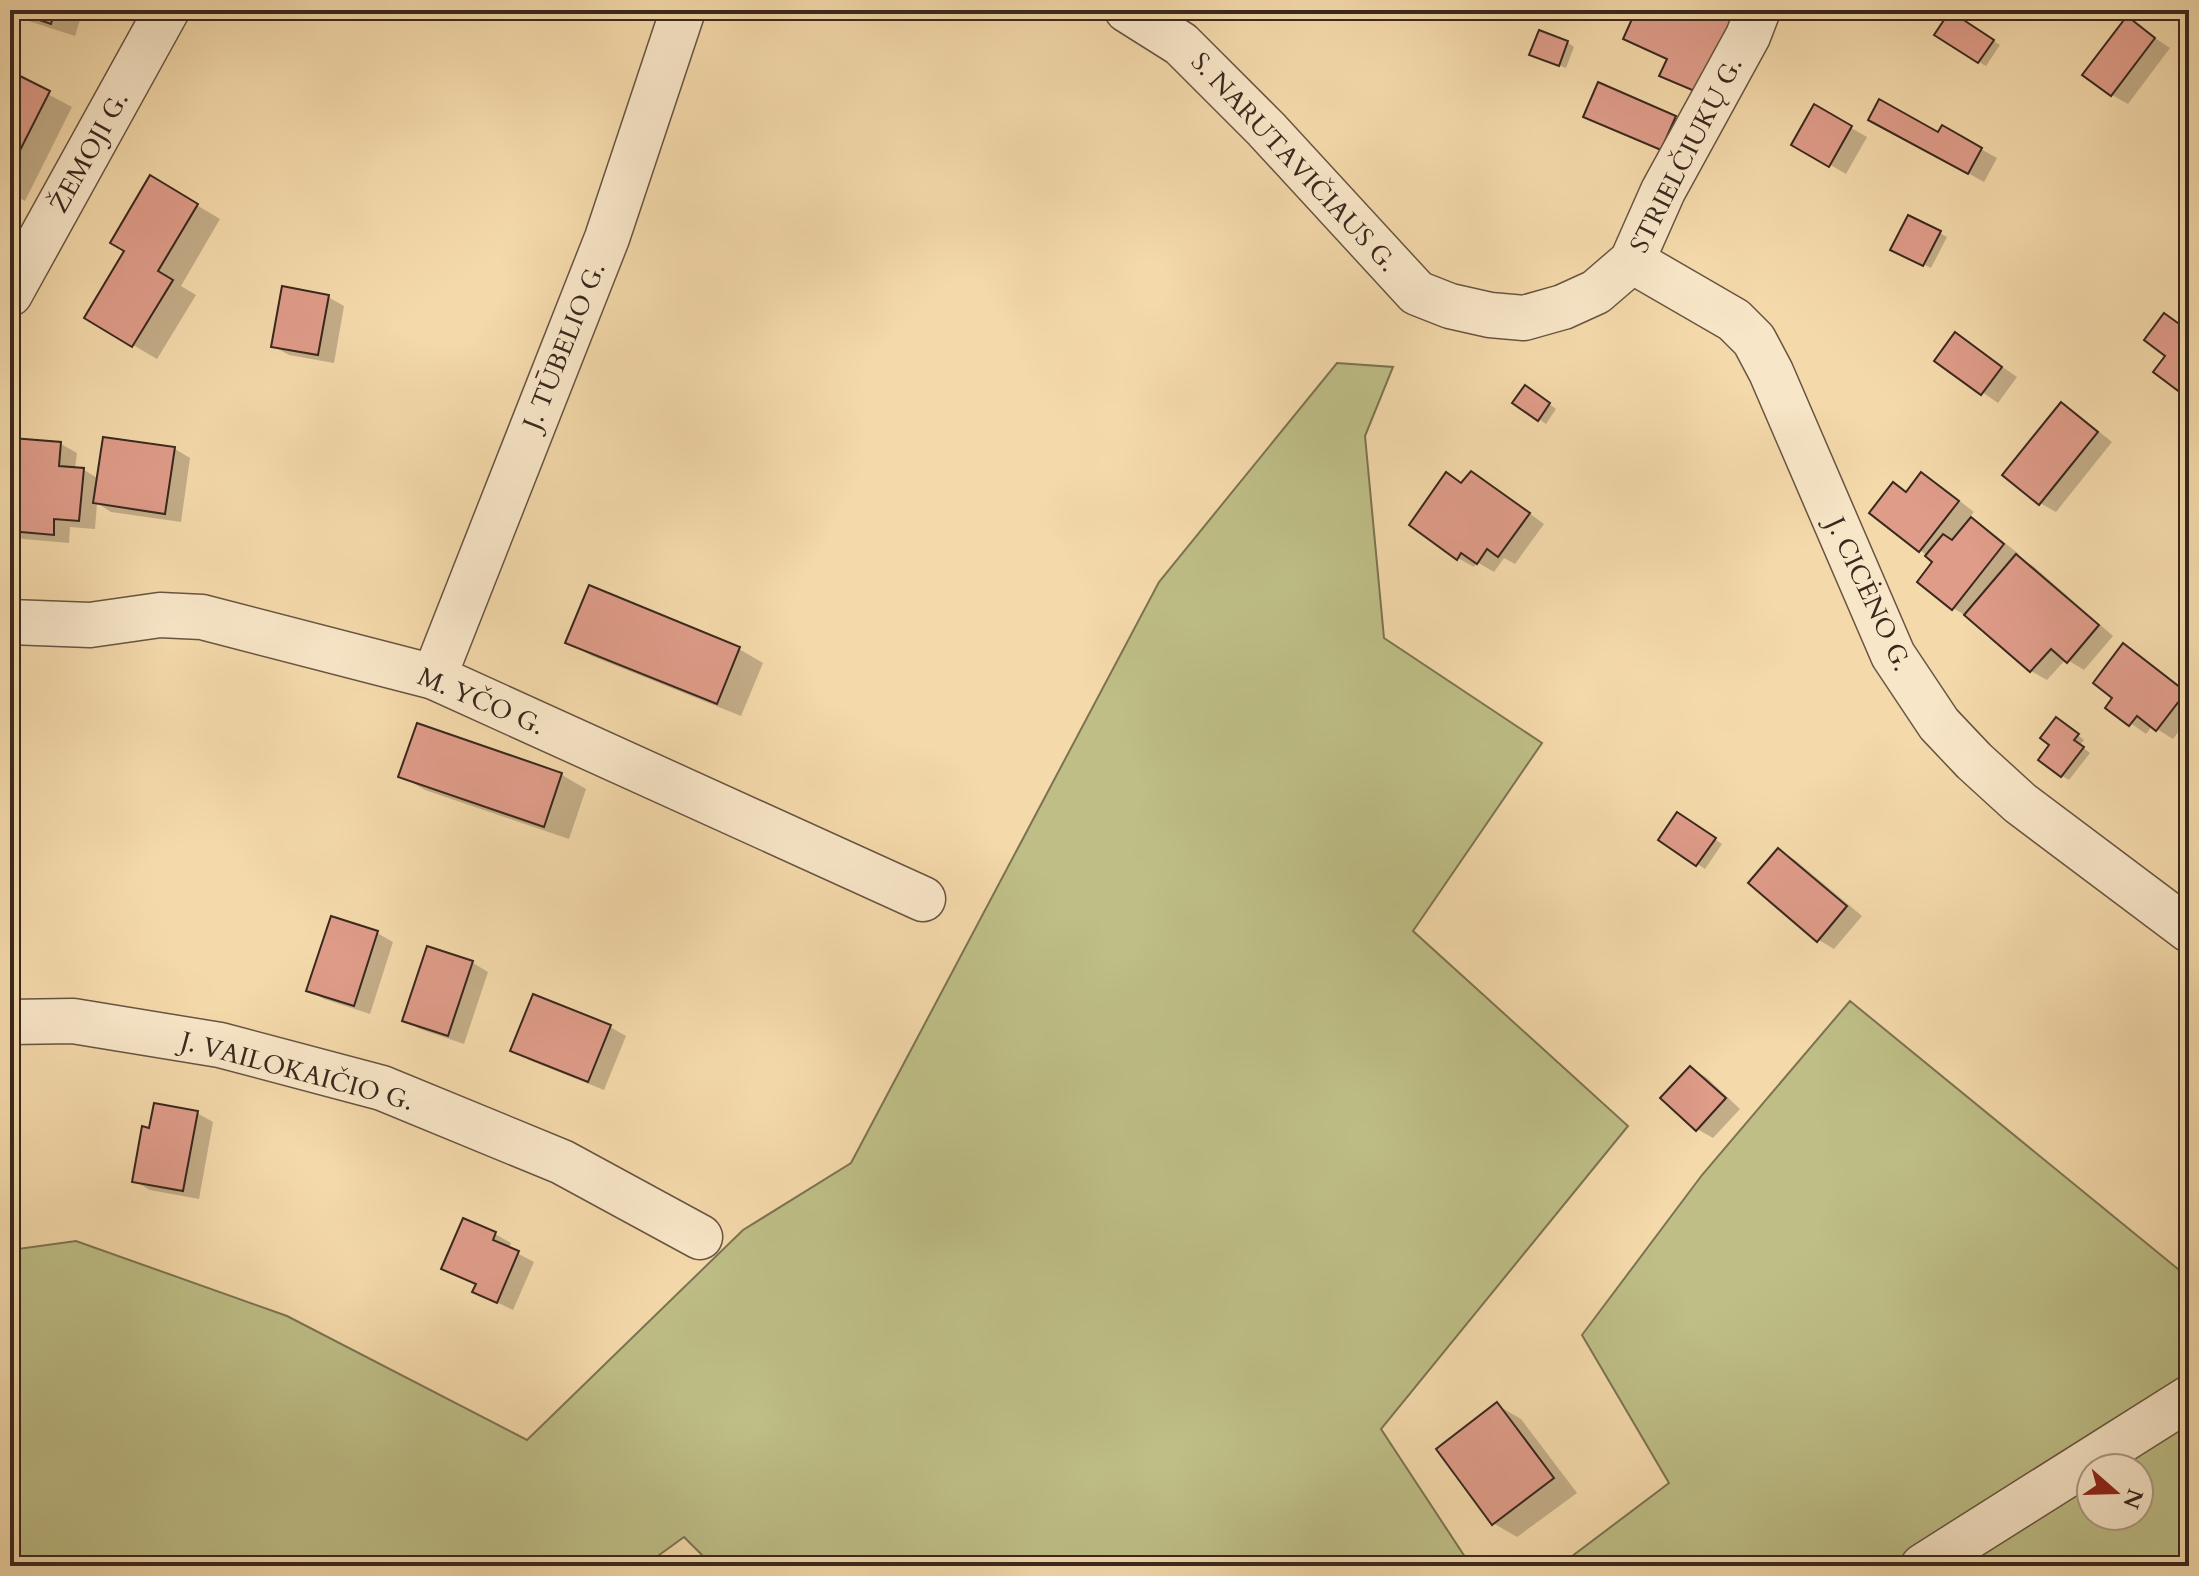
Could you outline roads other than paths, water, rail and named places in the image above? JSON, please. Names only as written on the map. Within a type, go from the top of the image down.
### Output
[{"type":"street","name":"ŽEMOJI G.","points":[[10,294],[167,10]]},
{"type":"street","name":"J. TŪBELIO G.","points":[[434,677],[607,238],[683,10]]},
{"type":"street","name":"S. NARUTAVIČIAUS G.","points":[[1127,10],[1181,44],[1266,129],[1417,293]]},
{"type":"street","name":"STRIELČIUKŲ G.","points":[[1417,293],[1450,306],[1490,315],[1524,318],[1563,307],[1596,292],[1632,261],[1663,191],[1748,36],[1758,10]]},
{"type":"street","name":"J. CICĖNO G.","points":[[1632,261],[1734,320],[1754,340],[1771,372],[1893,655],[1939,724],[2020,803],[2189,930]]},
{"type":"street","name":"M. YČO G.","points":[[10,622],[90,625],[160,615],[202,617],[434,677],[923,899]]},
{"type":"street","name":"J. VAILOKAIČIO G.","points":[[10,1022],[73,1021],[220,1045],[382,1088],[562,1162],[700,1237]]},
{"type":"street","points":[[1923,1566],[2189,1398]]}]
